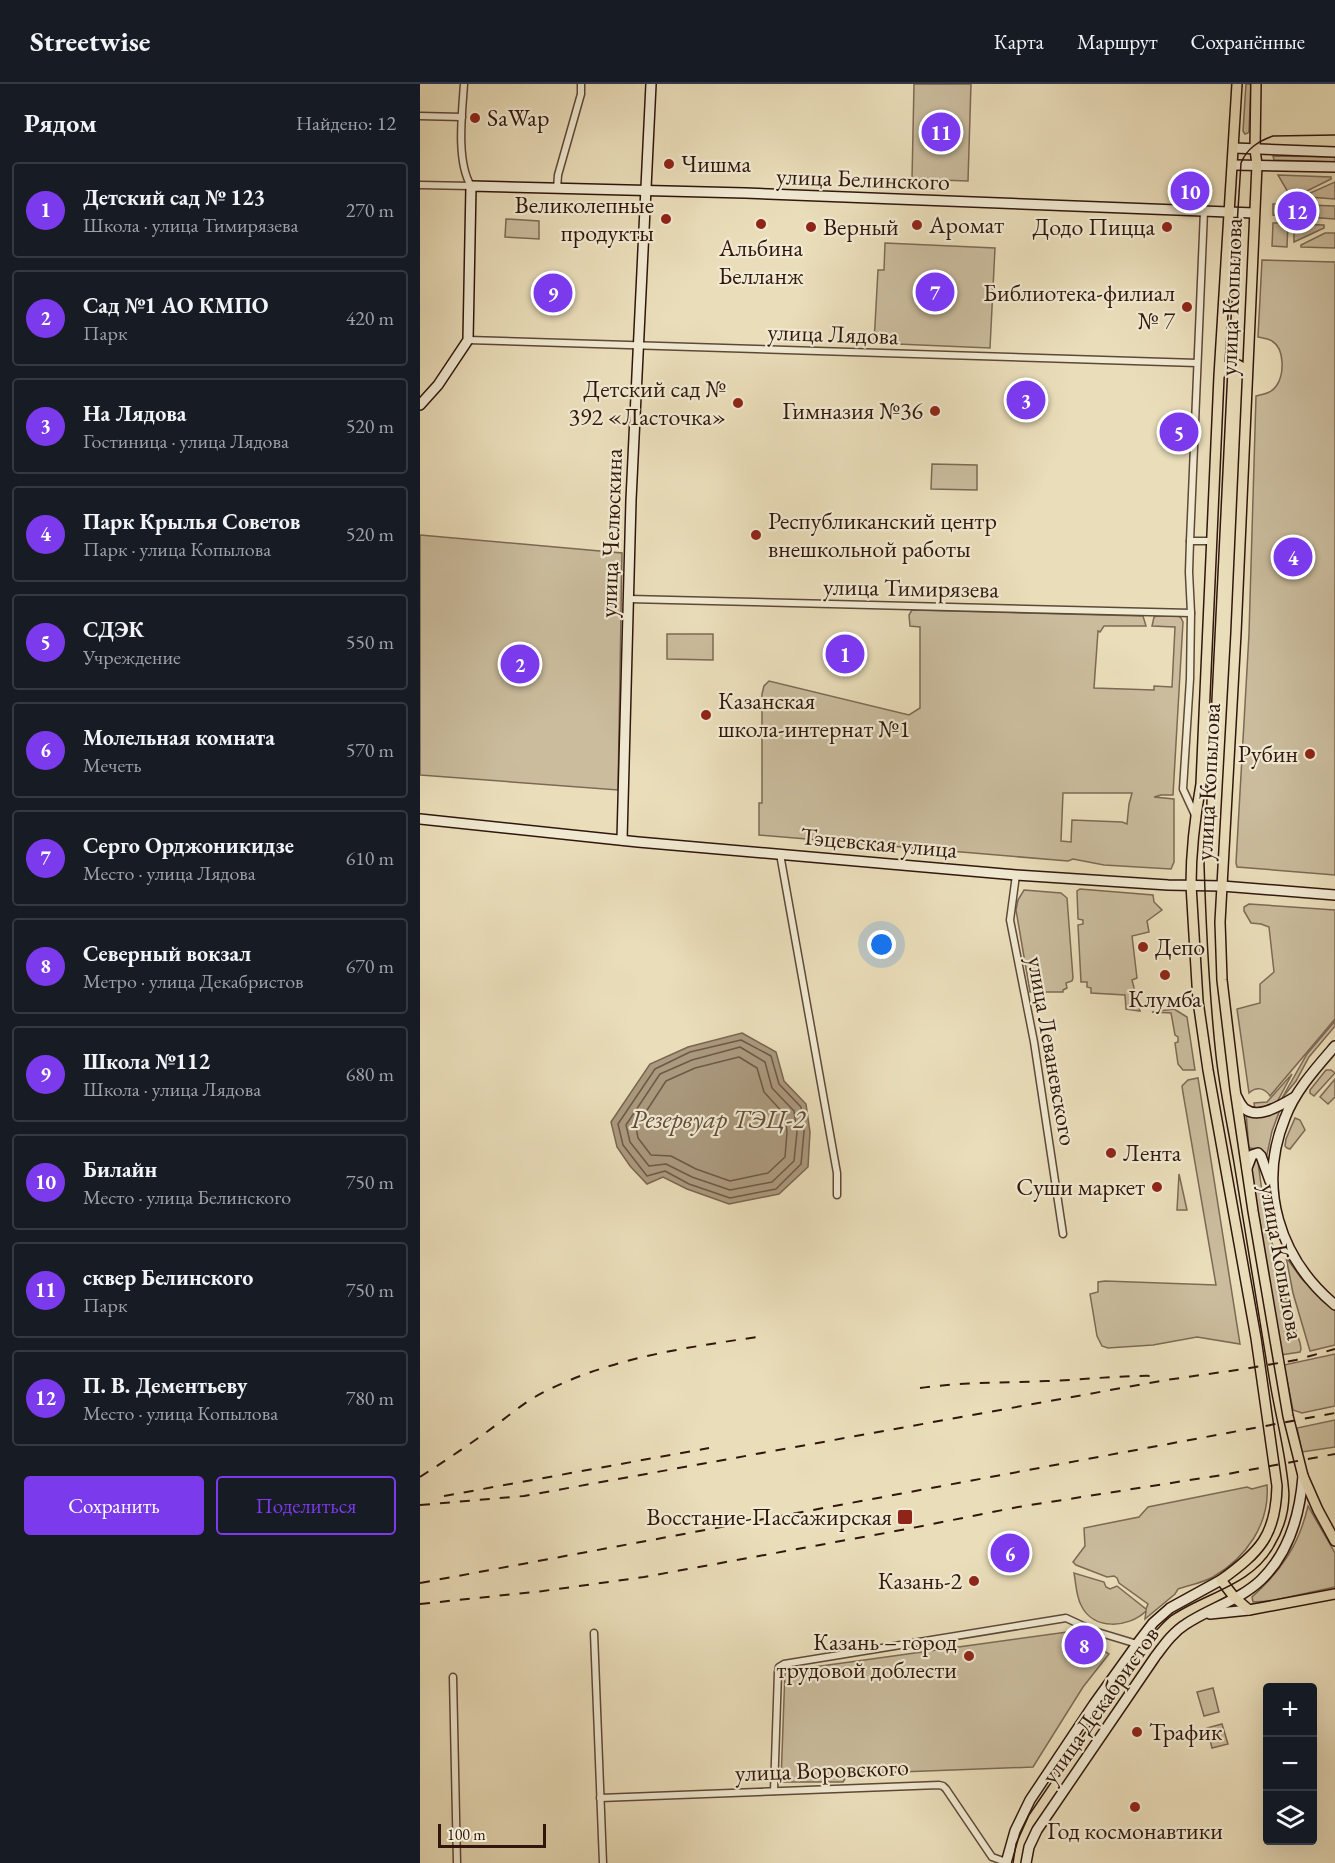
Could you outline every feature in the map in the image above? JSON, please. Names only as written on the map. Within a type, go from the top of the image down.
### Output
[{"type":"main road","name":"улица Челюскина","points":[[622,840],[638,346],[651,84]]},
{"type":"main road","name":"улица Копылова","points":[[1237,84],[1211,542],[1201,784],[1195,815],[1191,885],[1198,1001],[1208,1070],[1256,1338]]},
{"type":"main road","name":"улица Копылова","points":[[1256,84],[1255,149],[1257,165],[1236,633],[1220,922],[1222,971],[1235,1094],[1288,1416],[1303,1476],[1335,1541]]},
{"type":"main road","points":[[1234,148],[1335,152]]},
{"type":"main road","points":[[1233,165],[1335,167]]},
{"type":"main road","name":"улица Белинского","points":[[471,186],[647,190],[1254,213]]},
{"type":"main road","points":[[420,405],[438,385],[468,340],[471,186]]},
{"type":"main road","points":[[1220,376],[1223,368],[1236,364],[1244,369],[1247,377]]},
{"type":"main road","name":"Тэцевская улица","points":[[420,819],[622,840],[1016,874],[1335,895]]},
{"type":"main road","points":[[1274,1192],[1274,1158],[1285,1117],[1295,1097],[1335,1046]]},
{"type":"main road","points":[[1235,1094],[1243,1108],[1254,1113],[1269,1111],[1295,1097]]},
{"type":"main road","points":[[1247,1171],[1252,1155],[1260,1154],[1274,1192],[1281,1228],[1291,1252],[1301,1270],[1335,1305]]},
{"type":"main road","name":"улица Декабристов","points":[[1006,1863],[1015,1831],[1030,1800],[1094,1704],[1153,1623],[1170,1608],[1221,1580],[1255,1552],[1272,1527],[1277,1505],[1277,1486],[1256,1338]]},
{"type":"main road","name":"улица Декабристов","points":[[1026,1863],[1029,1847],[1037,1830],[1155,1657],[1174,1633],[1260,1581],[1285,1548],[1298,1512],[1303,1476]]},
{"type":"main road","points":[[1221,1580],[1234,1598],[1249,1610]]},
{"type":"main road","points":[[1205,1614],[1249,1610],[1335,1594]]},
{"type":"street","points":[[464,84],[462,152],[465,176],[471,186]]},
{"type":"street","points":[[557,189],[558,175],[581,94],[581,84]]},
{"type":"street","points":[[420,116],[462,117]]},
{"type":"street","name":"улица Белинского","points":[[420,185],[471,186]]},
{"type":"street","name":"улица Копылова","points":[[1195,815],[1183,789],[1190,679],[1189,572],[1204,212]]},
{"type":"street","name":"улица Лядова","points":[[468,340],[1197,363]]},
{"type":"street","points":[[1190,541],[1211,542]]},
{"type":"street","name":"улица Тимирязева","points":[[629,599],[1191,613]]},
{"type":"street","points":[[780,854],[835,1161],[837,1195]]},
{"type":"street","name":"улица Леваневского","points":[[1016,874],[1010,920],[1034,1042],[1063,1234]]},
{"type":"street","points":[[774,1791],[778,1672],[779,1667],[784,1664],[1066,1618],[1094,1631],[1137,1644]]},
{"type":"street","points":[[594,1634],[603,1863]]},
{"type":"street","points":[[453,1677],[457,1863]]},
{"type":"street","name":"улица Воровского","points":[[600,1798],[943,1786],[992,1857],[1006,1863]]},
{"type":"shaded area","points":[[914,84],[971,84],[968,181],[912,179]]},
{"type":"shaded area","points":[[1246,84],[1251,84],[1249,131],[1245,134],[1243,131]]},
{"type":"shaded area","points":[[1273,156],[1335,157],[1335,162],[1274,160]]},
{"type":"shaded area","points":[[1278,175],[1331,177],[1331,179],[1307,191],[1299,190],[1299,194],[1289,194]]},
{"type":"shaded area","points":[[1335,182],[1335,199],[1308,197],[1308,194]]},
{"type":"shaded area","points":[[1273,204],[1286,204],[1285,216],[1273,215]]},
{"type":"shaded area","points":[[1308,205],[1335,206],[1335,219],[1307,217]]},
{"type":"shaded area","points":[[506,219],[539,221],[539,239],[505,237]]},
{"type":"shaded area","points":[[1273,223],[1288,223],[1287,247],[1272,246]]},
{"type":"shaded area","points":[[1294,224],[1324,225],[1324,228],[1294,242]]},
{"type":"shaded area","points":[[1325,233],[1335,233],[1335,248],[1301,247],[1301,245]]},
{"type":"shaded area","points":[[885,243],[995,248],[990,348],[874,343],[878,270],[884,270]]},
{"type":"shaded area","points":[[1262,260],[1335,262],[1335,875],[1237,867],[1236,863],[1249,634],[1256,396],[1268,393],[1275,388],[1282,368],[1281,356],[1276,345],[1271,340],[1258,337]]},
{"type":"shaded area","points":[[932,464],[977,465],[977,490],[931,489]]},
{"type":"shaded area","points":[[420,535],[622,553],[618,790],[420,775]]},
{"type":"shaded area","points":[[912,610],[1143,616],[1146,626],[1104,626],[1100,632],[1098,631],[1094,688],[1154,690],[1154,686],[1172,687],[1175,627],[1152,626],[1154,617],[1178,616],[1181,618],[1183,622],[1173,795],[1154,797],[1174,799],[1174,862],[1171,869],[1104,865],[1073,859],[1068,861],[759,835],[759,803],[762,803],[762,694],[764,686],[769,681],[909,715],[920,708],[920,627],[910,626],[909,615]],"holes":[[[1063,793],[1132,793],[1127,824],[1072,820],[1071,842],[1061,841]]]},
{"type":"shaded area","points":[[667,634],[713,634],[713,660],[667,659]]},
{"type":"shaded area","points":[[1080,889],[1153,895],[1154,902],[1162,910],[1147,921],[1149,932],[1132,936],[1137,978],[1132,980],[1140,1011],[1126,1009],[1125,995],[1091,993],[1087,982],[1081,982],[1078,925],[1083,924],[1083,920],[1078,919],[1077,891]]},
{"type":"shaded area","points":[[1024,890],[1061,893],[1067,898],[1073,978],[1072,981],[1066,983],[1067,988],[1063,992],[1030,992],[1016,910],[1018,900]]},
{"type":"shaded area","points":[[1249,904],[1335,910],[1335,1019],[1270,1096],[1266,1091],[1260,1089],[1249,1093],[1237,1009],[1260,1003],[1260,984],[1274,972],[1269,927],[1251,923],[1244,911],[1244,907]]},
{"type":"shaded area","points":[[1174,1009],[1187,1017],[1195,1070],[1183,1070],[1178,1064],[1175,1043],[1178,1042],[1178,1037],[1175,1035],[1171,1013],[1152,1012]]},
{"type":"shaded area","points":[[1335,1021],[1335,1026],[1309,1057],[1296,1081],[1282,1098],[1307,1054]]},
{"type":"shaded area","points":[[1326,1070],[1335,1073],[1314,1096],[1310,1090]]},
{"type":"shaded area","points":[[1292,1074],[1276,1104],[1255,1110],[1254,1103],[1267,1102]]},
{"type":"shaded area","points":[[1198,1078],[1240,1344],[1197,1337],[1153,1345],[1108,1348],[1102,1346],[1097,1336],[1090,1294],[1098,1292],[1098,1282],[1216,1285],[1182,1086],[1188,1080]]},
{"type":"shaded area","points":[[1335,1079],[1335,1097],[1328,1104],[1320,1097]]},
{"type":"shaded area","points":[[1281,1107],[1272,1131],[1265,1164],[1258,1149],[1250,1148],[1249,1150],[1246,1112]]},
{"type":"shaded area","points":[[1295,1118],[1300,1120],[1305,1130],[1290,1149],[1285,1146],[1286,1139]]},
{"type":"shaded area","points":[[1254,1157],[1257,1157],[1258,1162],[1267,1228],[1274,1249],[1279,1278],[1300,1343],[1300,1352],[1281,1355],[1250,1172]]},
{"type":"shaded area","points":[[1179,1174],[1187,1210],[1177,1210]]},
{"type":"shaded area","points":[[1286,1257],[1301,1278],[1335,1310],[1335,1345],[1310,1351],[1293,1293]]},
{"type":"shaded area","points":[[1335,1354],[1335,1406],[1302,1413],[1293,1410],[1284,1365]]},
{"type":"shaded area","points":[[1335,1420],[1335,1447],[1302,1452],[1297,1428]]},
{"type":"shaded area","points":[[1267,1485],[1264,1513],[1254,1538],[1236,1560],[1225,1569],[1209,1579],[1178,1589],[1145,1619],[1146,1611],[1130,1621],[1102,1623],[1087,1613],[1081,1605],[1074,1573],[1104,1582],[1110,1589],[1117,1586],[1146,1609],[1148,1604],[1119,1583],[1114,1576],[1107,1577],[1073,1562],[1085,1546],[1084,1528],[1139,1517],[1148,1507]]},
{"type":"shaded area","points":[[1308,1506],[1335,1553],[1335,1587],[1270,1601],[1253,1602],[1252,1597],[1272,1577],[1294,1545]]},
{"type":"shaded area","points":[[1067,1632],[1109,1654],[1083,1687],[1033,1767],[848,1774],[843,1782],[781,1782],[785,1671]]},
{"type":"shaded area","points":[[1213,1688],[1219,1712],[1204,1716],[1197,1692]]},
{"type":"shaded area","points":[[1222,1724],[1228,1744],[1212,1748],[1207,1728]]},
{"type":"water","name":"Резервуар ТЭЦ-2","points":[[742,1033],[776,1052],[784,1081],[806,1104],[810,1132],[808,1167],[779,1194],[729,1204],[687,1189],[663,1177],[647,1184],[630,1166],[617,1147],[611,1122],[650,1064],[688,1047]]},
{"type":"tram line","points":[[1013,1863],[1016,1844],[1029,1815],[1149,1639],[1171,1616],[1241,1579],[1265,1560],[1277,1540],[1288,1508],[1286,1467],[1218,1069],[1210,983],[1204,862],[1228,365],[1241,163],[1254,146],[1273,136],[1335,135]]},
{"type":"railway","points":[[420,1477],[529,1400],[570,1380],[652,1355],[764,1336]]},
{"type":"railway","points":[[420,1505],[524,1496],[1166,1380],[1296,1360],[1335,1349]]},
{"type":"railway","points":[[920,1388],[1157,1376]]},
{"type":"railway","points":[[420,1583],[1335,1413]]},
{"type":"railway","points":[[444,1496],[709,1448]]},
{"type":"railway","points":[[420,1604],[543,1591],[644,1577],[1018,1507],[1222,1475],[1335,1454]]},
{"type":"place","name":"SaWap","points":[[475,118]]},
{"type":"place","name":"сквер Белинского","points":[[941,132]]},
{"type":"place","name":"Чишма","points":[[669,164]]},
{"type":"place","name":"Билайн","points":[[1190,191]]},
{"type":"place","name":"П. В. Дементьеву","points":[[1297,211]]},
{"type":"place","name":"Великолепные продукты","points":[[666,219]]},
{"type":"place","name":"Альбина Белланж","points":[[761,224]]},
{"type":"place","name":"Аромат","points":[[917,225]]},
{"type":"place","name":"Верный","points":[[811,227]]},
{"type":"place","name":"Додо Пицца","points":[[1167,227]]},
{"type":"place","name":"Серго Орджоникидзе","points":[[935,292]]},
{"type":"place","name":"Школа №112","points":[[553,293]]},
{"type":"place","name":"Библиотека-филиал № 7","points":[[1187,307]]},
{"type":"place","name":"На Лядова","points":[[1026,400]]},
{"type":"place","name":"Детский сад № 392 «Ласточка»","points":[[738,403]]},
{"type":"place","name":"Гимназия №36","points":[[935,411]]},
{"type":"place","name":"СДЭК","points":[[1179,432]]},
{"type":"place","name":"Республиканский центр внешкольной работы","points":[[756,535]]},
{"type":"place","name":"Парк Крылья Советов","points":[[1293,557]]},
{"type":"place","name":"Детский сад № 123","points":[[845,654]]},
{"type":"place","name":"Сад №1 АО КМПО","points":[[520,664]]},
{"type":"place","name":"Казанская школа-интернат №1","points":[[706,715]]},
{"type":"place","name":"Рубин","points":[[1310,754]]},
{"type":"place","name":"Депо","points":[[1143,947]]},
{"type":"place","name":"Клумба","points":[[1165,975]]},
{"type":"place","name":"Лента","points":[[1111,1153]]},
{"type":"place","name":"Суши маркет","points":[[1157,1187]]},
{"type":"place","name":"Восстание-Пассажирская","points":[[905,1517]]},
{"type":"place","name":"Молельная комната","points":[[1010,1553]]},
{"type":"place","name":"Казань-2","points":[[974,1581]]},
{"type":"place","name":"Северный вокзал","points":[[1084,1645]]},
{"type":"place","name":"Казань – город трудовой доблести","points":[[969,1656]]},
{"type":"place","name":"Трафик","points":[[1137,1732]]},
{"type":"place","name":"Год космонавтики","points":[[1135,1807]]}]
